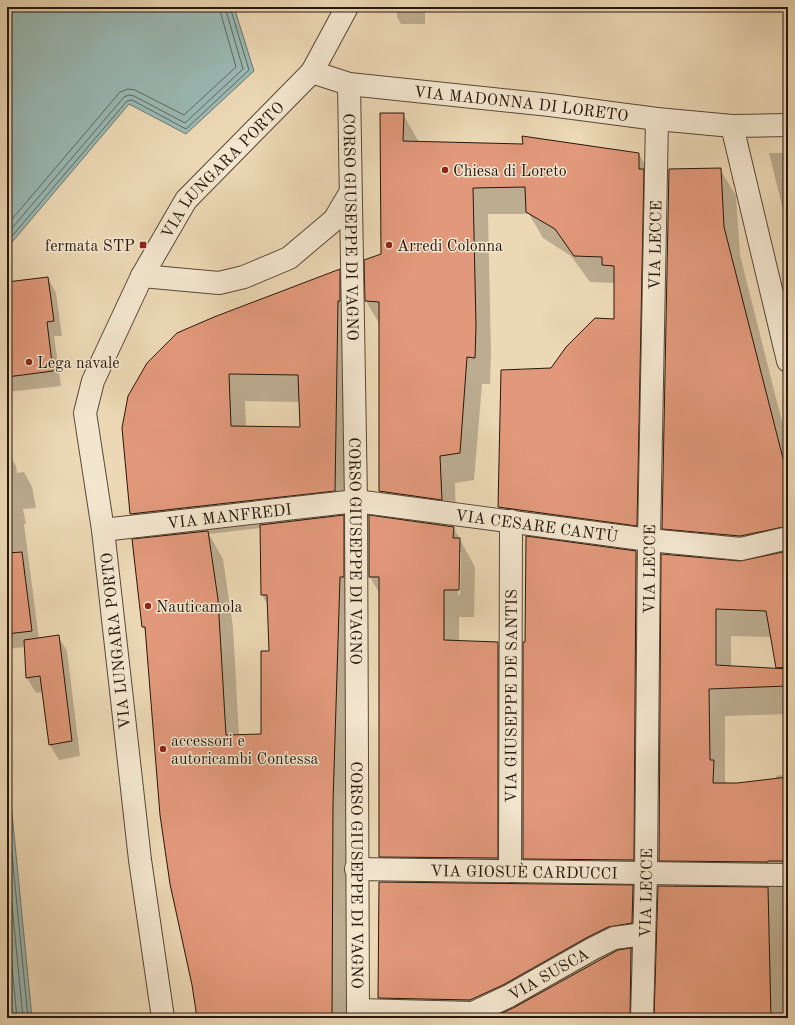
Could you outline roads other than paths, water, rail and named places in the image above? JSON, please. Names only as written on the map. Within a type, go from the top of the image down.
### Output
[{"type":"street","name":"VIA LUNGARA PORTO","points":[[163,1018],[140,860],[103,530],[85,413],[93,381],[142,276],[186,200],[312,72],[347,7]]},
{"type":"street","name":"VIA MADONNA DI LORETO","points":[[312,72],[349,84],[550,105],[657,119],[732,126],[788,125]]},
{"type":"street","name":"CORSO GIUSEPPE DI VAGNO","points":[[349,84],[356,501],[356,869],[358,1014]]},
{"type":"street","name":"VIA LECCE","points":[[642,1018],[646,872],[649,540],[657,119]]},
{"type":"street","points":[[732,126],[788,361]]},
{"type":"street","points":[[142,276],[201,282],[219,282],[244,277],[289,258],[334,220],[350,193]]},
{"type":"street","name":"VIA CESARE CANTÙ","points":[[356,501],[649,540],[741,549],[788,538]]},
{"type":"street","name":"VIA MANFREDI","points":[[103,530],[356,501]]},
{"type":"street","name":"VIA GIUSEPPE DE SANTIS","points":[[510,870],[511,521]]},
{"type":"street","name":"VIA GIOSUÈ CARDUCCI","points":[[356,869],[788,875]]},
{"type":"street","name":"VIA SUSCA","points":[[358,1014],[473,1013],[510,996],[592,948],[614,938],[644,934]]},
{"type":"water","points":[[7,7],[234,7],[254,71],[186,134],[129,104],[7,248]]},
{"type":"water","points":[[7,762],[32,1018],[7,1018]]},
{"type":"place","name":"Chiesa di Loreto","points":[[445,170]]},
{"type":"place","name":"fermata STP","points":[[143,245]]},
{"type":"place","name":"Arredi Colonna","points":[[389,245]]},
{"type":"place","name":"Lega navale","points":[[29,362]]},
{"type":"place","name":"Nauticamola","points":[[148,606]]},
{"type":"place","name":"accessori e autoricambi Contessa","points":[[163,749]]}]
